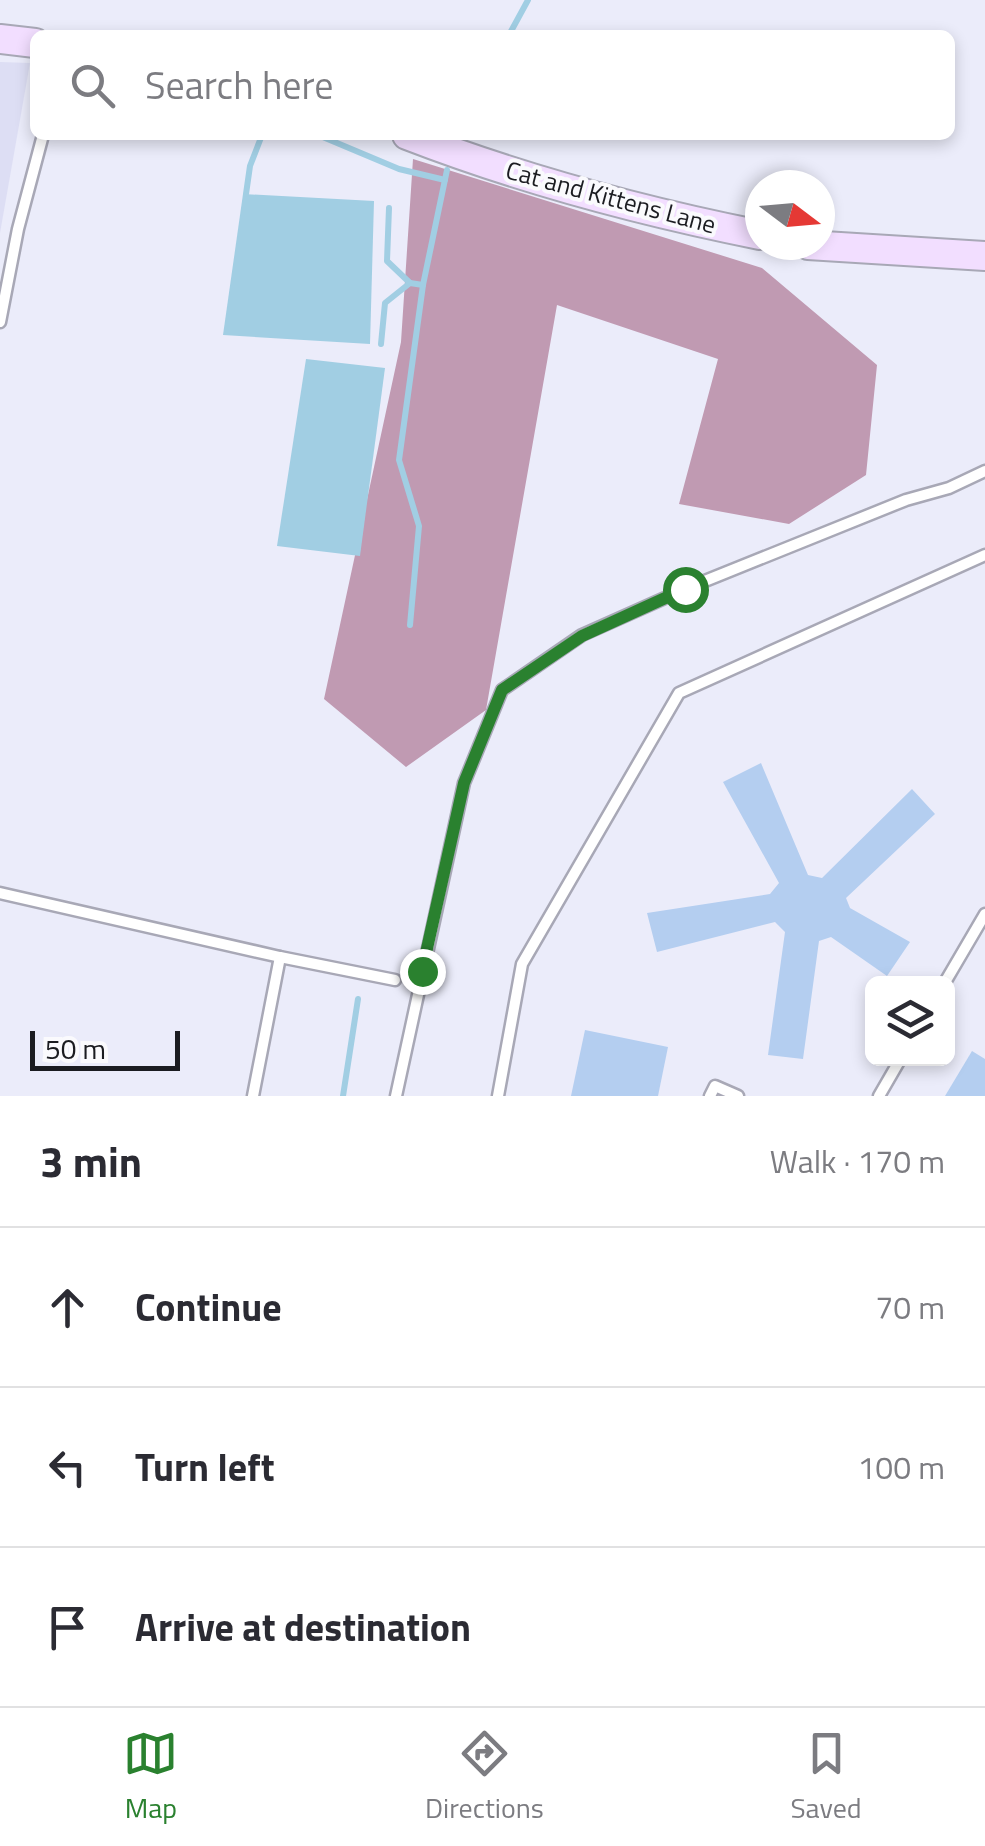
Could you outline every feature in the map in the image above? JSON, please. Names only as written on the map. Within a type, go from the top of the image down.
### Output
[{"type":"street","points":[[0,39],[30,42]]},
{"type":"street","name":"Cat and Kittens Lane","points":[[420,140],[635,208],[745,232]]},
{"type":"street","points":[[835,247],[985,256]]},
{"type":"lane","points":[[0,322],[18,229],[42,140]]},
{"type":"lane","points":[[396,1096],[464,783],[502,690],[582,636],[617,620],[704,581],[985,471]]},
{"type":"lane","points":[[498,1096],[522,964],[680,693],[985,554]]},
{"type":"lane","points":[[0,893],[395,980]]},
{"type":"lane","points":[[949,976],[985,914]]},
{"type":"lane","points":[[253,1096],[280,957]]},
{"type":"lane","points":[[879,1096],[896,1066]]},
{"type":"lane","points":[[710,1096],[715,1086],[738,1096]]},
{"type":"shaded area","points":[[0,62],[30,63],[0,233]]},
{"type":"shaded area","points":[[413,159],[762,268],[877,365],[866,475],[789,524],[679,504],[718,359],[557,305],[486,710],[406,767],[324,699],[401,342]]},
{"type":"shaded area","points":[[243,194],[374,201],[370,344],[223,335]]},
{"type":"shaded area","points":[[306,359],[385,368],[360,556],[277,546]]},
{"type":"building","points":[[761,763],[808,875],[822,878],[912,789],[935,814],[846,898],[850,908],[910,942],[887,976],[831,937],[819,941],[803,1059],[768,1055],[785,932],[775,922],[657,952],[647,913],[770,894],[779,883],[723,782]]},
{"type":"building","points":[[585,1030],[668,1047],[658,1096],[571,1096]]},
{"type":"building","points":[[972,1051],[985,1059],[985,1096],[945,1096]]},
{"type":"waterway","points":[[512,30],[528,0]]},
{"type":"waterway","points":[[246,194],[250,166],[260,140]]},
{"type":"waterway","points":[[330,140],[399,169],[445,180]]},
{"type":"waterway","points":[[410,625],[419,526],[399,460],[423,285],[447,170]]},
{"type":"waterway","points":[[389,208],[387,261],[410,283],[423,285]]},
{"type":"waterway","points":[[381,344],[385,303],[410,283]]},
{"type":"waterway","points":[[343,1096],[358,999]]},
{"type":"route","points":[[422,971],[464,783],[502,690],[582,636],[685,589]]}]
